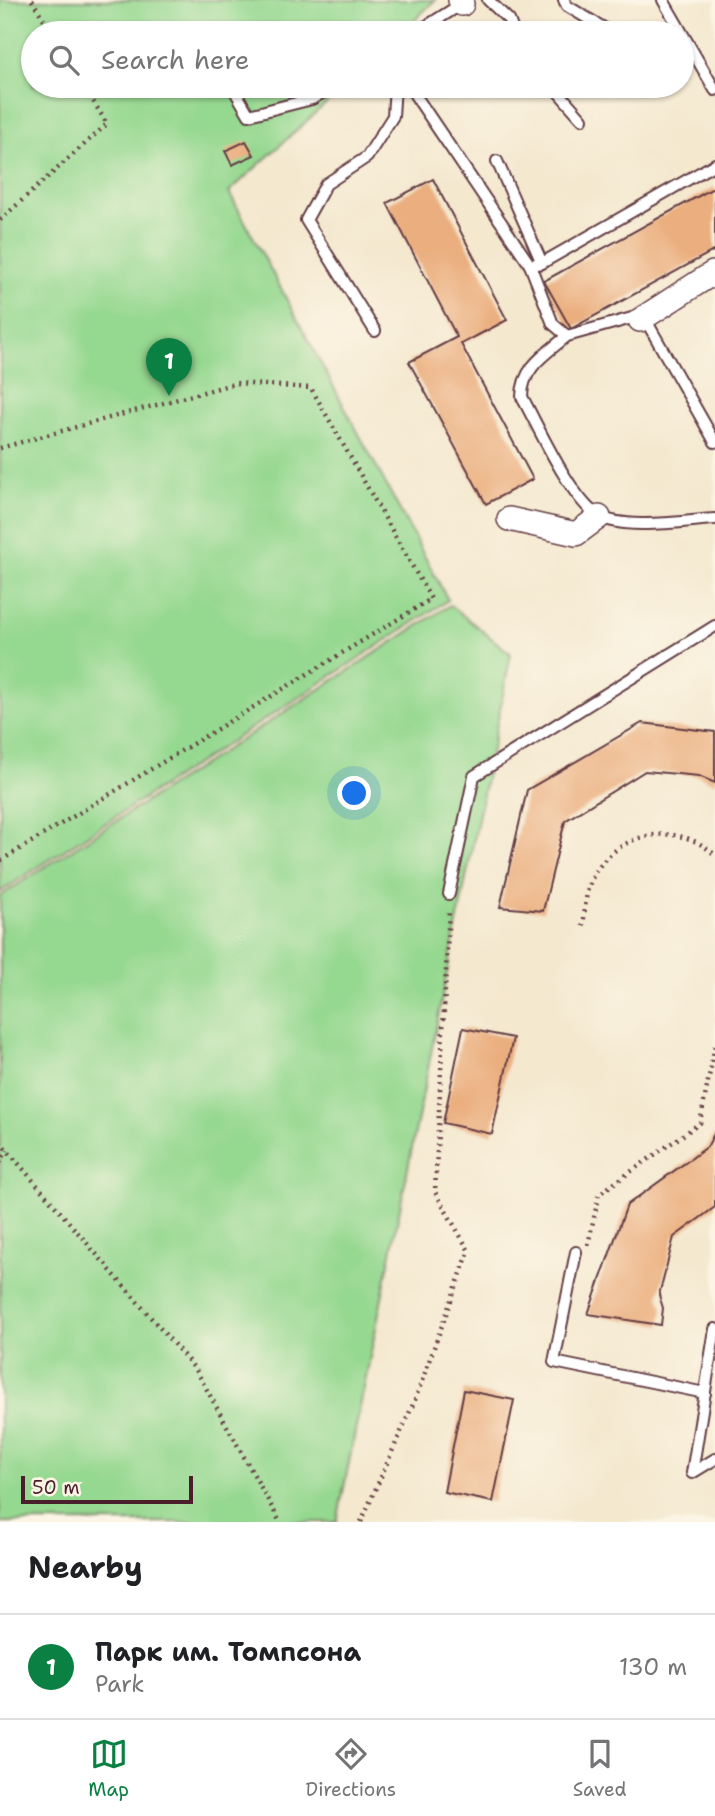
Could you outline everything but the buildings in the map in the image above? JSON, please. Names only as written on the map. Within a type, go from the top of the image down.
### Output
[{"type":"street","points":[[640,320],[713,273],[715,277]]},
{"type":"street","points":[[509,519],[576,534],[598,517]]},
{"type":"lane","points":[[488,0],[509,21]]},
{"type":"lane","points":[[564,0],[567,5],[593,21]]},
{"type":"lane","points":[[663,0],[675,21]]},
{"type":"lane","points":[[434,21],[463,1]]},
{"type":"lane","points":[[694,54],[715,90]]},
{"type":"lane","points":[[238,98],[248,116],[314,98]]},
{"type":"lane","points":[[375,331],[306,220],[326,184],[367,157],[393,116],[395,98]]},
{"type":"lane","points":[[417,98],[530,265],[553,324],[567,336]]},
{"type":"lane","points":[[564,98],[582,119]]},
{"type":"lane","points":[[498,160],[542,263]]},
{"type":"lane","points":[[530,265],[542,263],[715,164]]},
{"type":"lane","points":[[715,442],[658,337],[648,324],[640,320],[632,318],[567,336],[531,366],[522,383],[522,397],[581,502],[598,517],[632,524],[715,519]]},
{"type":"lane","points":[[449,894],[474,776],[715,626]]},
{"type":"lane","points":[[576,1252],[554,1362],[705,1393]]},
{"type":"lane","points":[[715,1329],[692,1473],[715,1459]]},
{"type":"path","points":[[32,0],[45,21]]},
{"type":"path","points":[[0,220],[107,124],[91,98]]},
{"type":"path","points":[[0,448],[236,383],[311,388],[431,599],[0,861]]},
{"type":"path","points":[[583,926],[590,884],[608,855],[631,840],[656,834],[684,836],[704,845],[715,855]]},
{"type":"path","points":[[361,1522],[415,1400],[469,1251],[435,1192],[449,894]]},
{"type":"path","points":[[576,1252],[586,1255],[599,1194],[700,1123],[715,1045]]},
{"type":"path","points":[[0,1142],[196,1370],[280,1522]]},
{"type":"path","points":[[0,1163],[7,1150]]},
{"type":"green space","points":[[0,0],[435,0],[414,21],[21,21],[21,98],[332,98],[229,192],[448,600],[0,892]]},
{"type":"green space","points":[[450,605],[511,654],[337,1522],[0,1522],[0,896]]},
{"type":"place","name":"Парк им. Томпсона","points":[[169,396]]}]
